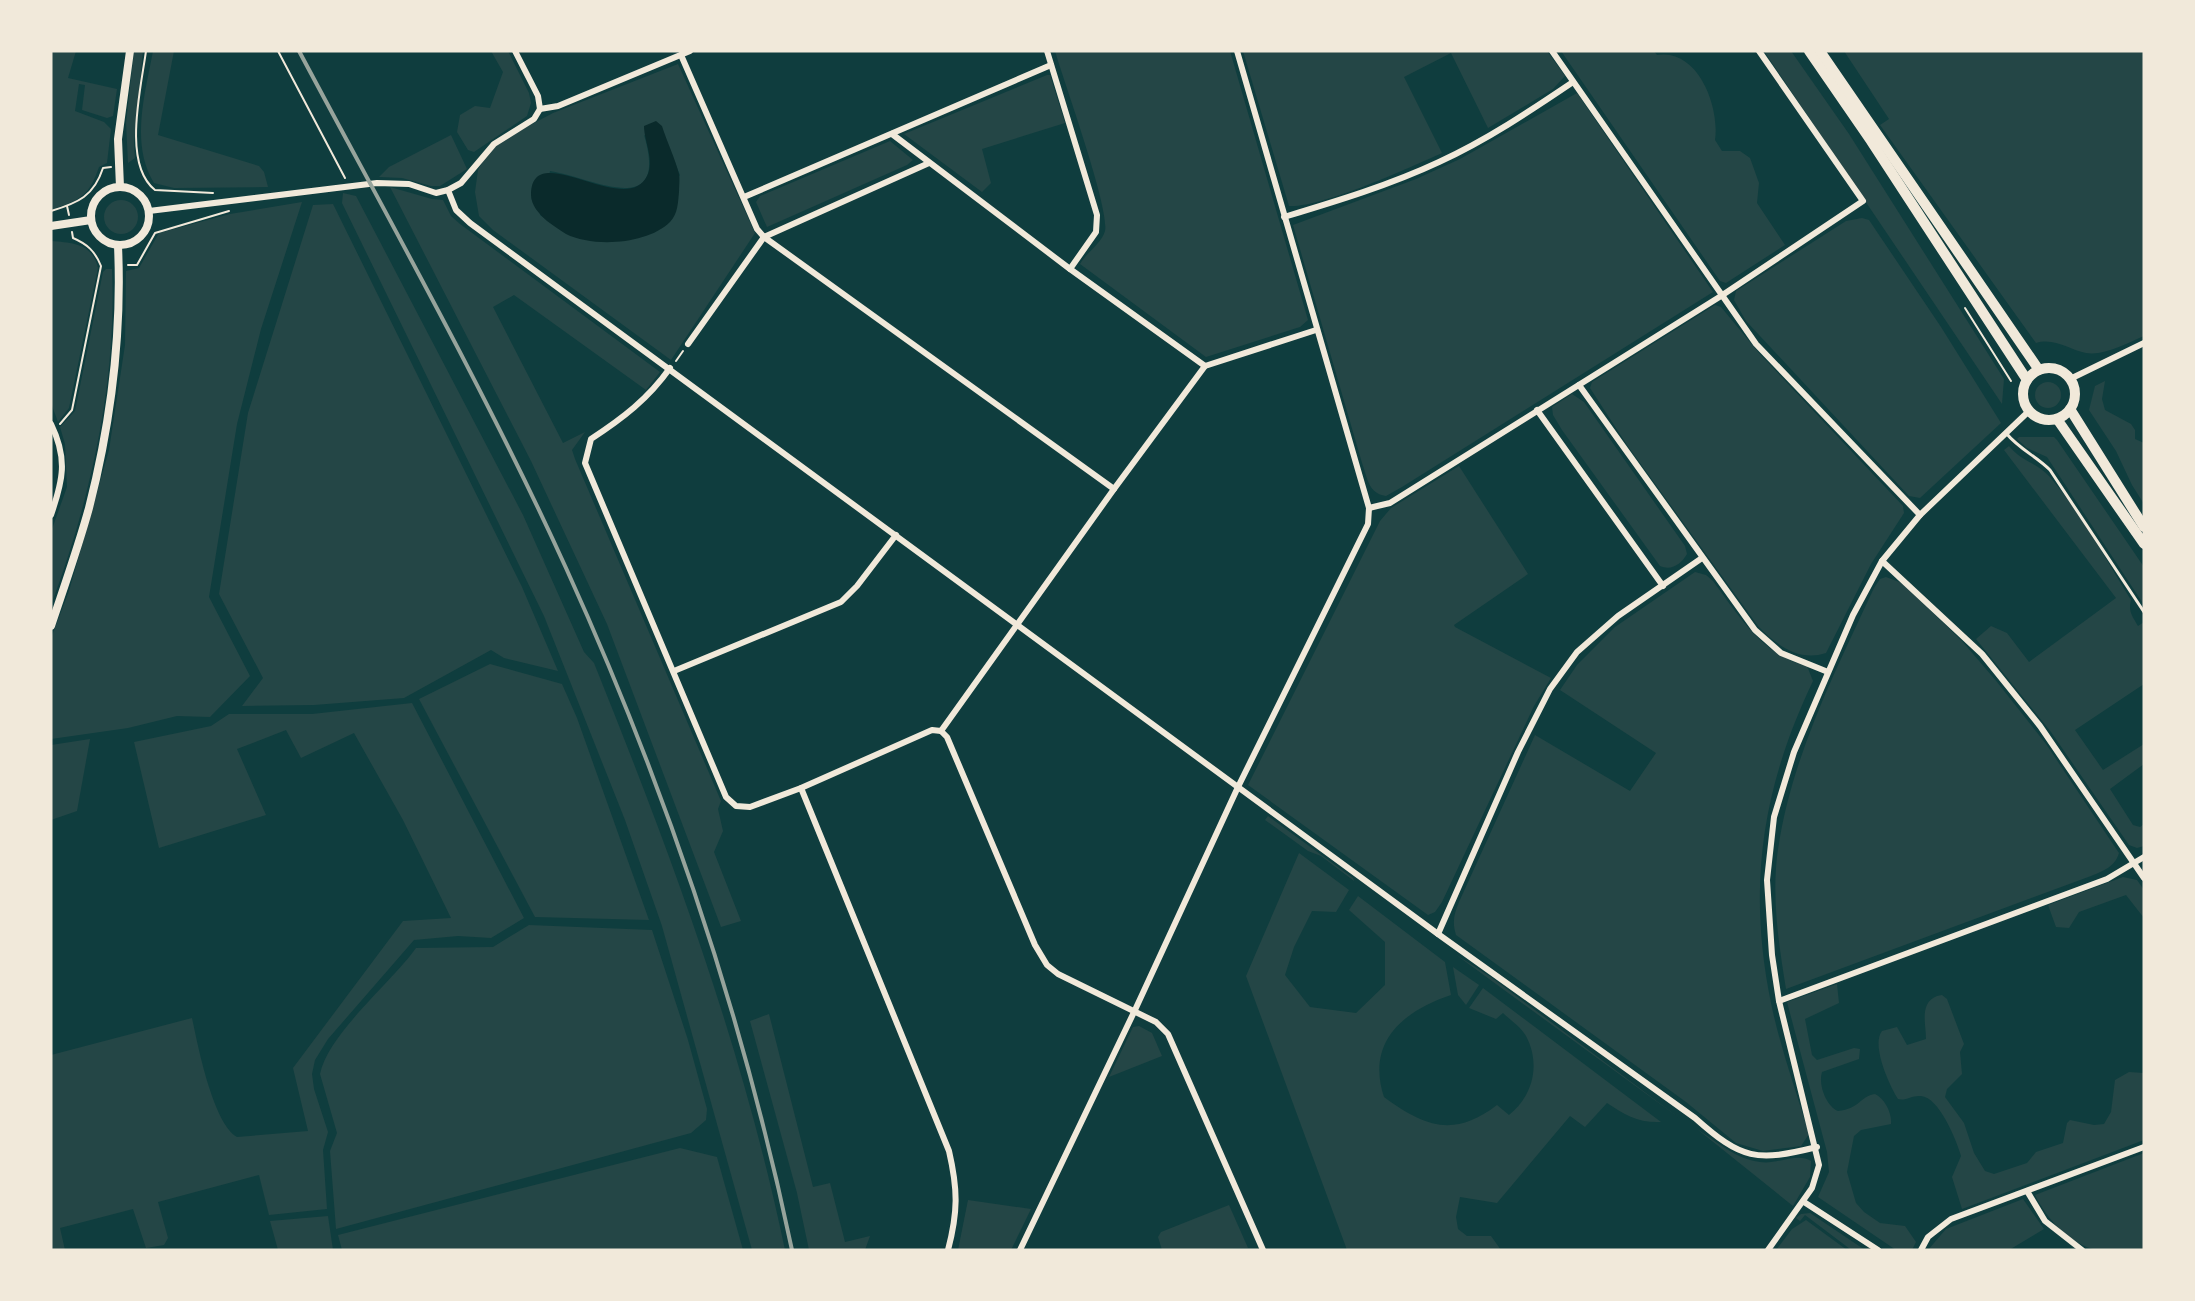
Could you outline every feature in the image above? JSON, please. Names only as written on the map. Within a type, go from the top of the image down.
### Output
[{"type":"main road","points":[[1809,51],[1871,141],[2027,380]]},
{"type":"main road","points":[[1820,51],[2039,370]]},
{"type":"main road","points":[[2056,369],[2070,379],[2075,394],[2070,409],[2057,419],[2042,419],[2029,411],[2023,396],[2027,380],[2039,370],[2056,369]]},
{"type":"main road","points":[[2070,409],[2144,527]]},
{"type":"main road","points":[[2057,419],[2144,544]]},
{"type":"street","points":[[120,187],[118,139],[130,51]]},
{"type":"street","points":[[149,211],[349,186],[394,183],[409,184],[436,193],[448,190],[460,183],[494,144],[534,119],[540,109],[538,96],[515,51]]},
{"type":"street","points":[[540,109],[558,106],[690,51]]},
{"type":"street","points":[[1047,51],[1097,215],[1096,232],[1070,269]]},
{"type":"street","points":[[1020,1250],[1135,1010],[1238,787],[1364,534],[1369,508],[1237,51]]},
{"type":"street","points":[[1552,51],[1756,344],[1920,515]]},
{"type":"street","points":[[1369,508],[1390,503],[1721,296],[1863,201],[1759,51]]},
{"type":"street","points":[[681,55],[757,229],[764,237],[1114,489]]},
{"type":"street","points":[[744,197],[1051,65]]},
{"type":"street","points":[[1284,218],[1359,194],[1438,163],[1484,139],[1573,82]]},
{"type":"street","points":[[892,134],[1070,269],[1205,366]]},
{"type":"street","points":[[688,344],[764,237],[929,163]]},
{"type":"street","points":[[120,187],[139,194],[149,211],[145,232],[138,240],[118,246],[110,244],[97,234],[91,220],[95,201],[110,189],[120,187]]},
{"type":"street","points":[[448,190],[456,210],[470,223],[1438,934],[1695,1118],[1722,1142],[1753,1156],[1777,1157],[1817,1147]]},
{"type":"street","points":[[51,226],[91,220]]},
{"type":"street","points":[[51,626],[88,509],[111,400],[120,307],[118,246]]},
{"type":"street","points":[[940,731],[1205,366],[1316,330]]},
{"type":"street","points":[[2070,379],[2144,343]]},
{"type":"street","points":[[670,368],[652,393],[629,414],[591,439],[585,463],[726,797],[736,806],[750,807],[801,788],[932,730],[940,731],[947,737],[1035,945],[1047,965],[1058,974],[1135,1010],[1156,1022],[1168,1034],[1262,1247],[1252,1250]]},
{"type":"street","points":[[1579,385],[1755,630],[1781,653],[1828,672]]},
{"type":"street","points":[[1537,410],[1663,586]]},
{"type":"street","points":[[1768,1250],[1804,1202],[1812,1188],[1819,1165],[1817,1147],[1779,1001],[1772,955],[1767,880],[1774,817],[1794,752],[1853,615],[1882,561],[1920,515],[2029,411]]},
{"type":"street","points":[[51,515],[63,480],[62,455],[53,428]]},
{"type":"street","points":[[674,672],[841,602],[857,586],[896,535]]},
{"type":"street","points":[[1438,934],[1518,752],[1550,689],[1577,652],[1618,616],[1702,558]]},
{"type":"street","points":[[1882,561],[1982,654],[2040,726],[2144,878]]},
{"type":"street","points":[[801,788],[949,1152],[958,1197],[956,1222],[948,1250]]},
{"type":"street","points":[[1779,1001],[2107,879],[2144,857]]},
{"type":"street","points":[[1921,1250],[1928,1237],[1951,1219],[2144,1147]]},
{"type":"street","points":[[2026,1191],[2045,1221],[2082,1250]]},
{"type":"street","points":[[1804,1202],[1878,1250]]},
{"type":"lane","points":[[2006,433],[2025,453],[2042,462],[2050,470],[2144,612]]},
{"type":"path","points":[[146,51],[139,106],[138,165],[147,184],[155,190],[168,193]]},
{"type":"path","points":[[278,51],[349,186]]},
{"type":"path","points":[[51,211],[88,196],[103,168],[118,167]]},
{"type":"path","points":[[53,428],[72,410],[101,266],[97,255],[86,244],[73,238],[67,206]]},
{"type":"path","points":[[101,266],[136,265],[155,233],[175,225]]},
{"type":"path","points":[[670,368],[688,344]]},
{"type":"shaded area","points":[[51,51],[76,51],[68,78],[117,89],[113,116],[107,118],[82,110],[85,85],[79,84],[75,111],[104,122],[111,129],[107,163],[99,167],[91,185],[82,196],[51,210]]},
{"type":"shaded area","points":[[134,51],[143,51],[134,143],[135,158],[128,163],[126,123]]},
{"type":"shaded area","points":[[153,51],[174,51],[158,135],[259,166],[264,172],[268,187],[174,188],[154,183],[147,168],[141,135],[143,101]]},
{"type":"shaded area","points":[[491,51],[508,51],[529,93],[531,103],[527,116],[474,152],[468,150],[457,132],[460,115],[475,106],[490,108],[503,72]]},
{"type":"shaded area","points":[[1055,51],[1230,51],[1308,320],[1300,327],[1206,357],[1080,264],[1103,235],[1105,218],[1094,173]]},
{"type":"shaded area","points":[[1243,51],[1547,51],[1565,76],[1553,89],[1488,128],[1451,53],[1404,77],[1442,153],[1343,194],[1322,201],[1289,206]]},
{"type":"shaded area","points":[[1561,51],[1654,51],[1657,55],[1671,55],[1684,61],[1695,70],[1710,97],[1716,127],[1715,140],[1722,151],[1740,151],[1750,158],[1759,183],[1757,203],[1785,245],[1726,283],[1720,281]]},
{"type":"shaded area","points":[[1764,51],[1791,51],[1849,134],[2004,379],[2002,404]]},
{"type":"shaded area","points":[[1844,51],[2144,51],[2144,336],[2101,353],[2086,353],[2056,343],[2036,343],[1880,125],[1889,119]]},
{"type":"shaded area","points":[[678,64],[755,233],[671,360],[493,230],[479,216],[475,192],[478,170],[485,157],[502,140],[553,113]],"holes":[[[644,135],[671,153],[680,175],[646,235],[616,240],[590,240],[578,237],[540,215],[550,171],[622,188],[636,186],[646,178],[649,162]]]},
{"type":"shaded area","points":[[1050,75],[1065,123],[982,149],[991,183],[982,192],[904,134]]},
{"type":"shaded area","points":[[1577,93],[1713,292],[1402,487],[1386,496],[1380,494],[1372,488],[1362,463],[1293,225],[1416,179],[1460,159]]},
{"type":"shaded area","points":[[656,121],[662,126],[679,176],[677,208],[670,222],[648,235],[635,239],[620,242],[591,241],[566,234],[538,212],[531,195],[535,179],[546,173],[562,174],[620,189],[636,187],[647,176],[650,164],[644,126]]},
{"type":"shaded area","points":[[451,135],[467,169],[440,186],[431,186],[402,178],[379,177],[389,167]]},
{"type":"shaded area","points":[[890,141],[913,160],[907,165],[767,227],[756,202],[760,196]]},
{"type":"shaded area","points":[[390,187],[443,200],[451,216],[460,224],[660,372],[646,390],[514,295],[493,307],[563,443],[585,432],[572,450],[721,801],[718,809],[723,831],[714,852],[741,921],[721,927],[607,624],[531,461]]},
{"type":"shaded area","points":[[343,193],[356,196],[523,515],[584,652],[594,663],[703,952],[748,1100],[785,1250],[752,1250],[662,926],[625,820],[544,616],[342,203]]},
{"type":"shaded area","points":[[121,200],[133,205],[138,217],[133,229],[121,234],[109,229],[104,217],[109,205]]},
{"type":"shaded area","points":[[302,202],[261,329],[237,424],[209,597],[250,676],[210,717],[177,716],[128,728],[51,739],[51,638],[69,591],[109,450],[125,345],[126,271],[139,268],[159,233],[230,214]]},
{"type":"shaded area","points":[[333,204],[522,587],[558,671],[504,658],[491,650],[404,698],[314,705],[242,706],[263,678],[219,594],[248,413],[313,205]]},
{"type":"shaded area","points":[[1862,218],[1869,220],[1941,327],[2001,423],[1920,498],[1909,496],[1746,321],[1734,300],[1736,291],[1846,221]]},
{"type":"shaded area","points":[[51,241],[74,244],[86,249],[98,268],[69,408],[58,422],[51,403]]},
{"type":"shaded area","points":[[106,269],[112,269],[112,311],[105,397],[89,482],[78,524],[51,605],[51,532],[67,487],[65,444],[60,427],[75,411],[103,272]]},
{"type":"shaded area","points":[[1715,305],[1721,307],[1759,353],[1903,506],[1904,513],[1871,564],[1826,653],[1807,655],[1789,650],[1772,640],[1758,626],[1627,445],[1590,388],[1592,382]]},
{"type":"shaded area","points":[[2105,381],[2102,399],[2105,410],[2131,424],[2135,430],[2135,439],[2144,443],[2144,504],[2116,451],[2089,410],[2095,386]]},
{"type":"shaded area","points":[[2048,382],[2057,386],[2061,395],[2057,404],[2048,408],[2039,404],[2035,395],[2039,386]]},
{"type":"shaded area","points":[[1572,394],[1584,402],[1685,546],[1687,554],[1676,566],[1668,568],[1660,566],[1562,430],[1553,415],[1552,407]]},
{"type":"shaded area","points":[[2019,437],[2054,437],[2057,440],[2144,567],[2144,605],[2047,457],[2027,448],[2017,439]]},
{"type":"shaded area","points":[[2009,446],[2049,476],[2061,490],[2131,600],[2130,610],[2138,626],[2144,622],[2144,684],[2075,730],[2103,770],[2144,744],[2144,764],[2110,789],[2133,825],[2140,827],[2144,824],[2144,846],[2137,848],[2129,845],[2051,732],[1976,639],[1991,626],[2007,633],[2029,662],[2116,598],[2004,450]]},
{"type":"shaded area","points":[[1459,466],[1528,574],[1454,625],[1551,678],[1534,706],[1442,902],[1435,912],[1428,915],[1248,785],[1380,521],[1391,508]]},
{"type":"shaded area","points":[[1695,572],[1706,575],[1713,581],[1742,620],[1764,644],[1791,661],[1807,666],[1813,681],[1782,760],[1771,799],[1760,878],[1760,918],[1771,1003],[1809,1134],[1801,1146],[1763,1151],[1736,1143],[1686,1102],[1456,935],[1454,926],[1459,902],[1535,735],[1630,791],[1656,753],[1560,690],[1577,665],[1615,627]]},
{"type":"shaded area","points":[[1886,577],[1902,583],[1962,641],[1997,682],[2046,744],[2119,853],[2112,865],[2091,876],[1786,989],[1775,890],[1777,857],[1783,822],[1802,753],[1815,719],[1874,588],[1880,579]]},
{"type":"shaded area","points":[[490,664],[562,684],[577,718],[649,920],[535,917],[419,699]]},
{"type":"shaded area","points":[[412,703],[524,918],[491,938],[458,936],[414,940],[328,1039],[315,1060],[312,1074],[314,1089],[328,1132],[323,1150],[327,1209],[269,1215],[259,1175],[158,1202],[168,1238],[164,1245],[146,1248],[133,1209],[60,1228],[65,1250],[51,1250],[51,1055],[192,1018],[208,1083],[228,1129],[237,1137],[308,1131],[293,1068],[403,921],[451,918],[403,820],[354,733],[301,758],[286,730],[237,749],[266,815],[159,848],[134,742],[211,726],[229,714],[312,714]]},
{"type":"shaded area","points":[[90,739],[77,811],[51,820],[51,745]]},
{"type":"shaded area","points":[[1268,816],[1353,878],[1354,881],[1321,856],[1308,851],[1265,820]]},
{"type":"shaded area","points":[[1299,853],[1349,890],[1336,912],[1312,911],[1294,947],[1285,975],[1310,1007],[1356,1013],[1385,985],[1385,942],[1349,910],[1358,896],[1445,962],[1451,995],[1418,1010],[1404,1020],[1393,1031],[1385,1045],[1380,1060],[1380,1077],[1384,1097],[1413,1116],[1440,1125],[1467,1122],[1497,1105],[1509,1115],[1517,1107],[1524,1099],[1532,1079],[1534,1068],[1531,1047],[1524,1033],[1503,1013],[1496,1019],[1469,1008],[1483,988],[1661,1122],[1632,1117],[1607,1103],[1585,1127],[1570,1116],[1497,1203],[1460,1197],[1456,1217],[1458,1229],[1467,1236],[1491,1236],[1501,1250],[1347,1250],[1246,976]]},
{"type":"shaded area","points":[[2123,877],[2137,880],[2144,890],[2144,918],[2126,895],[2079,912],[2069,928],[2056,927],[2048,905]]},
{"type":"shaded area","points":[[529,925],[652,930],[688,1040],[707,1109],[706,1120],[691,1133],[336,1229],[330,1151],[337,1133],[320,1074],[325,1059],[335,1042],[416,948],[493,947]]},
{"type":"shaded area","points":[[1455,954],[1491,977],[1682,1120]]},
{"type":"shaded area","points":[[1453,967],[1479,985],[1466,1005],[1458,995]]},
{"type":"shaded area","points":[[1837,984],[1839,1003],[1805,1019],[1812,1055],[1817,1060],[1854,1048],[1860,1049],[1859,1059],[1822,1072],[1822,1088],[1827,1100],[1838,1111],[1851,1108],[1866,1097],[1875,1094],[1887,1107],[1891,1124],[1861,1130],[1854,1136],[1847,1172],[1856,1203],[1880,1223],[1905,1226],[1916,1242],[1912,1250],[1896,1250],[1818,1197],[1829,1172],[1827,1152],[1787,1002]]},
{"type":"shaded area","points":[[1942,995],[1947,999],[1964,1044],[1960,1052],[1962,1074],[1947,1089],[1945,1097],[1964,1123],[1974,1153],[1985,1171],[1994,1174],[2027,1163],[2036,1152],[2063,1143],[2067,1123],[2070,1120],[2094,1125],[2104,1124],[2111,1112],[2115,1080],[2129,1072],[2144,1073],[2144,1140],[1962,1209],[1952,1177],[1961,1156],[1956,1140],[1941,1111],[1928,1098],[1921,1096],[1898,1099],[1886,1075],[1880,1055],[1879,1037],[1882,1031],[1897,1027],[1907,1045],[1926,1039],[1926,1009],[1931,999]]},
{"type":"shaded area","points":[[769,1014],[813,1187],[830,1183],[845,1242],[870,1236],[865,1250],[809,1250],[797,1193],[750,1021]]},
{"type":"shaded area","points":[[1139,1026],[1152,1033],[1162,1056],[1109,1077],[1133,1027]]},
{"type":"shaded area","points":[[1697,1129],[1727,1149],[1751,1160],[1773,1162],[1800,1158],[1811,1161],[1810,1177],[1793,1206]]},
{"type":"shaded area","points":[[680,1148],[717,1157],[743,1250],[342,1250],[338,1235]]},
{"type":"shaded area","points":[[2144,1153],[2144,1250],[2102,1251],[2077,1242],[2060,1229],[2046,1213],[2035,1195]]},
{"type":"shaded area","points":[[2023,1199],[2044,1229],[2009,1250],[1928,1250],[1946,1229]]},
{"type":"shaded area","points":[[968,1200],[1031,1209],[1011,1250],[958,1250]]},
{"type":"shaded area","points":[[1229,1205],[1248,1248],[1162,1250],[1158,1237],[1161,1232]]},
{"type":"shaded area","points":[[1810,1213],[1865,1250],[1850,1249],[1805,1215],[1800,1221],[1796,1218],[1801,1214]]},
{"type":"shaded area","points":[[328,1216],[333,1250],[278,1250],[270,1221]]},
{"type":"shaded area","points":[[1806,1220],[1847,1250],[1776,1250],[1792,1229]]},
{"type":"railway","points":[[299,51],[437,308],[503,437],[566,568],[602,650],[668,818],[698,903],[750,1075],[792,1250]]}]
